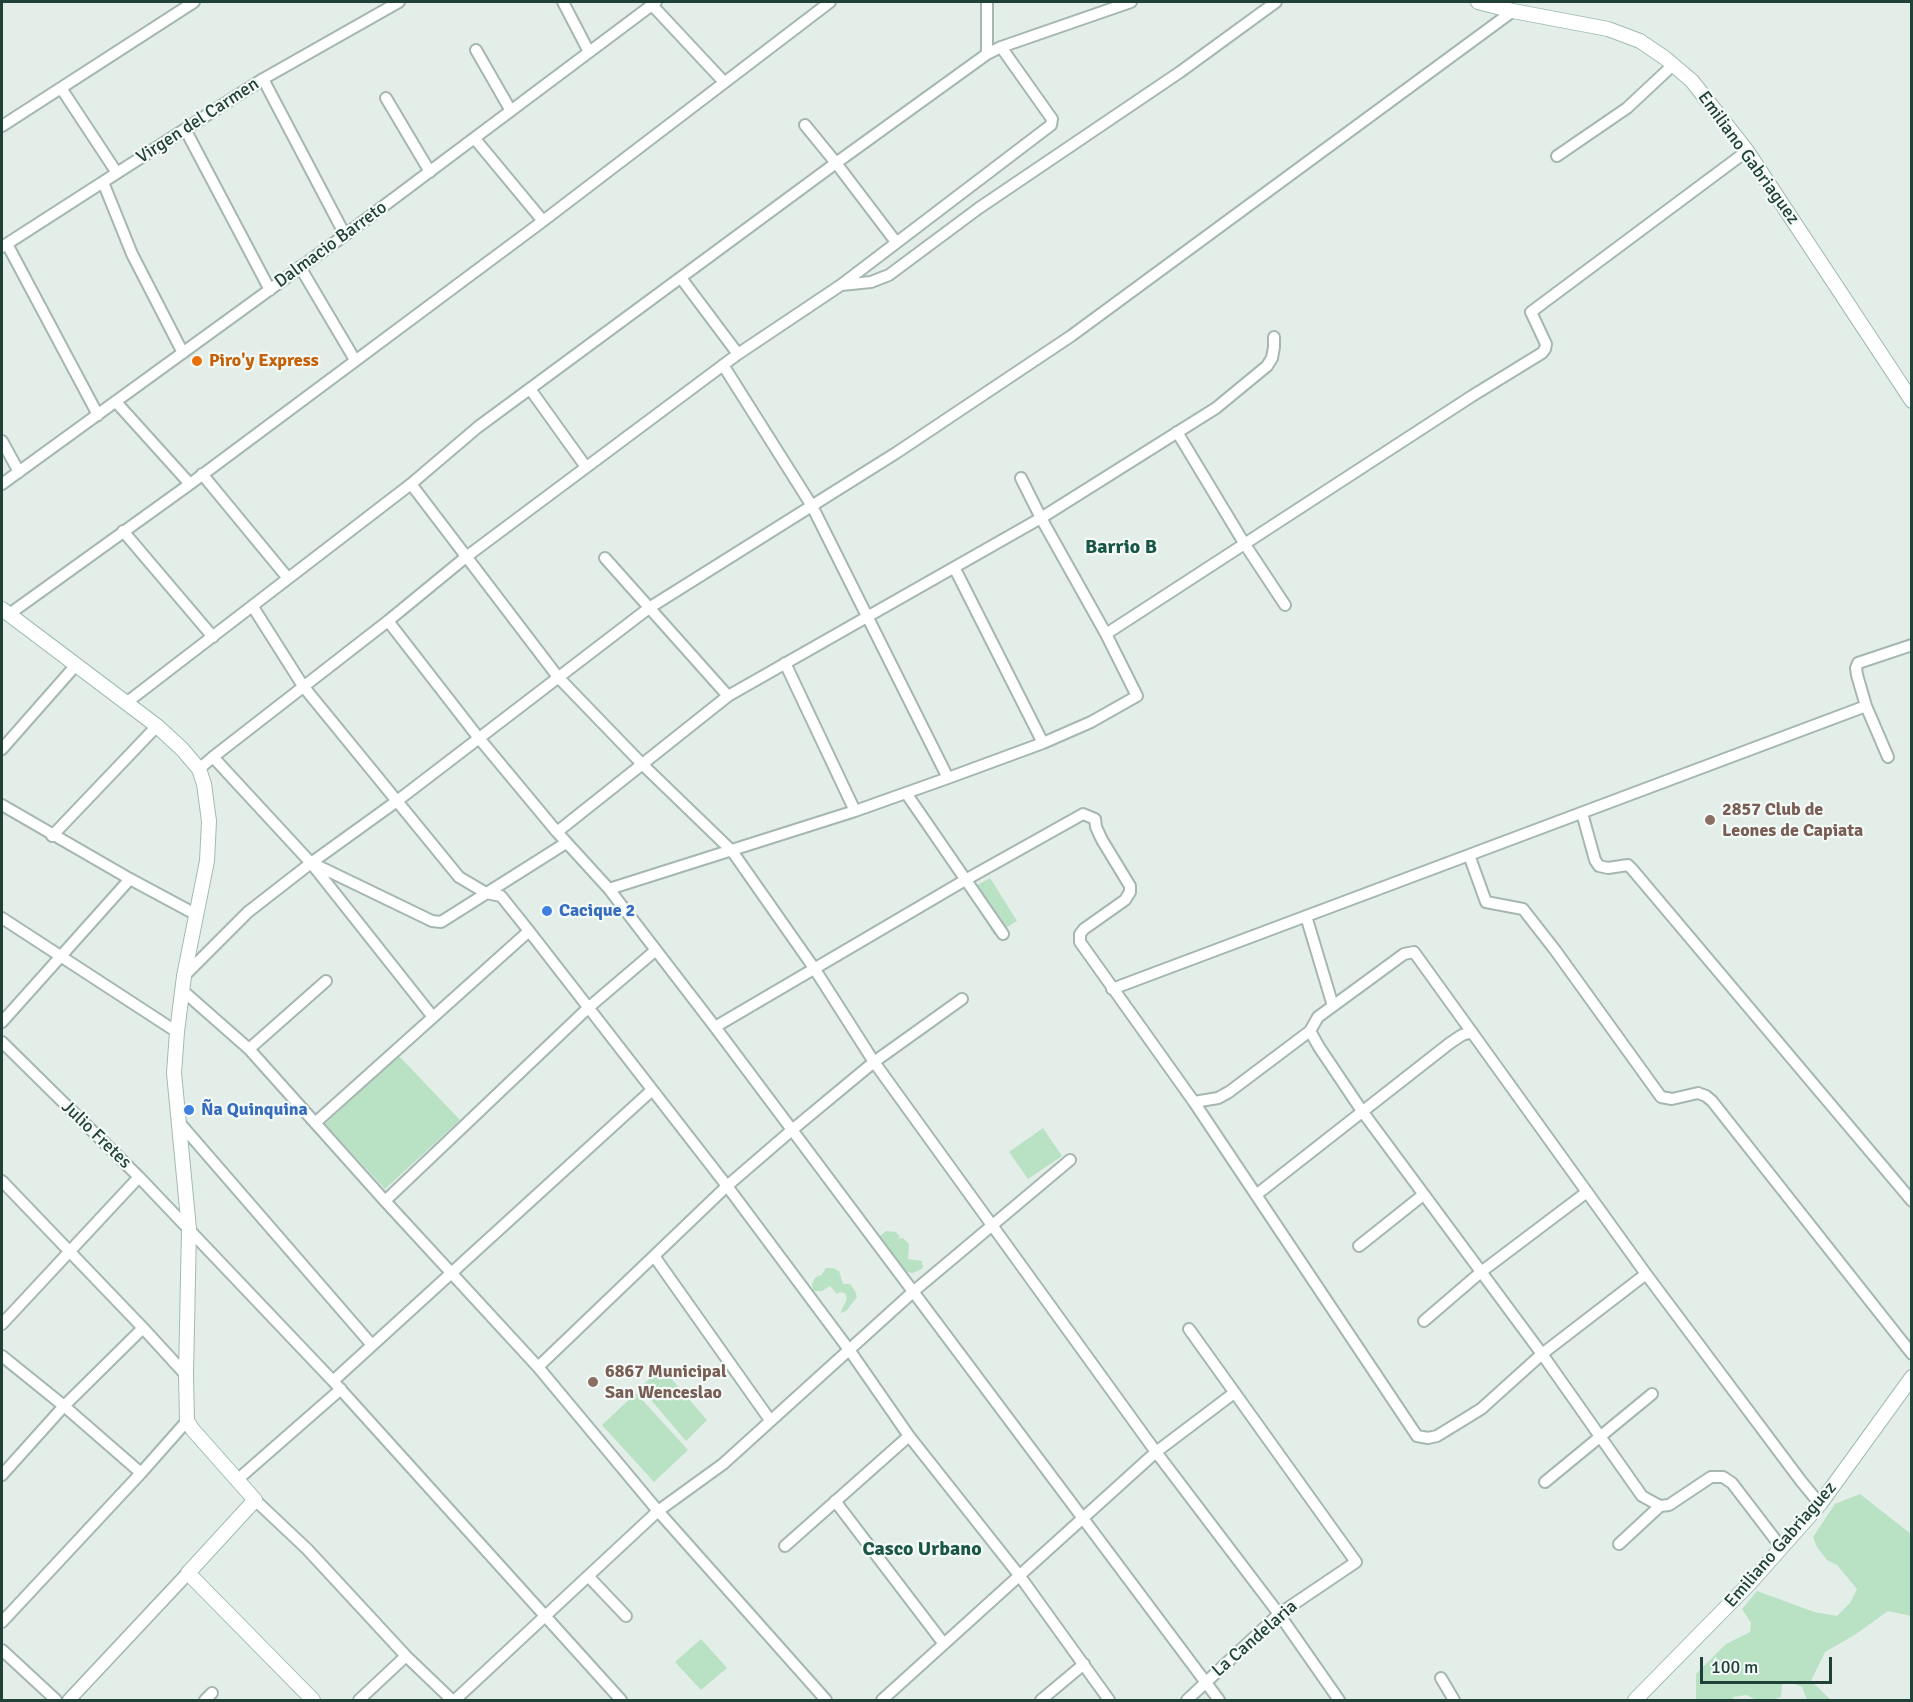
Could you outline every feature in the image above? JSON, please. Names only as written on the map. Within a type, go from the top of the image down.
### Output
[{"type":"main road","name":"Emiliano Gabriaguez","points":[[1478,2],[1608,29],[1640,41],[1692,81],[1747,151],[1911,401]]},
{"type":"main road","points":[[5,612],[157,726],[182,749],[199,770],[204,784],[209,821],[207,861],[183,983],[174,1073],[189,1229],[187,1421],[255,1500],[188,1574],[313,1701]]},
{"type":"main road","name":"Emiliano Gabriaguez","points":[[1635,1701],[1750,1583],[1820,1504],[1911,1377]]},
{"type":"street","points":[[2,126],[194,2]]},
{"type":"street","name":"Virgen del Carmen","points":[[4,245],[262,79],[399,2]]},
{"type":"street","points":[[563,2],[589,52]]},
{"type":"street","points":[[5,612],[190,484],[543,221],[830,2]]},
{"type":"street","points":[[987,2],[987,54]]},
{"type":"street","points":[[126,703],[253,607],[287,577],[411,484],[478,427],[987,54],[1001,47],[1131,2]]},
{"type":"street","points":[[841,285],[857,285],[889,275],[979,208],[1180,72],[1276,2]]},
{"type":"street","points":[[654,3],[724,82]]},
{"type":"street","name":"Dalmacio Barreto","points":[[2,484],[345,235],[654,3]]},
{"type":"street","points":[[826,1701],[658,1511],[538,1367],[249,1049],[183,983],[248,912],[649,608],[812,506],[1071,336],[1513,11]]},
{"type":"street","points":[[199,770],[466,557],[738,354],[841,285],[1051,125],[1052,119],[1001,47]]},
{"type":"street","points":[[476,50],[511,111]]},
{"type":"street","points":[[1557,156],[1627,108],[1673,65]]},
{"type":"street","points":[[262,79],[345,235]]},
{"type":"street","points":[[61,88],[117,173]]},
{"type":"street","points":[[386,98],[430,172]]},
{"type":"street","points":[[805,125],[896,242]]},
{"type":"street","points":[[185,129],[270,290]]},
{"type":"street","points":[[474,139],[543,221]]},
{"type":"street","points":[[1106,634],[1542,353],[1546,344],[1531,312],[1747,151]]},
{"type":"street","points":[[103,182],[132,254],[183,353]]},
{"type":"street","points":[[4,245],[98,415]]},
{"type":"street","points":[[300,267],[355,360]]},
{"type":"street","points":[[681,278],[738,354]]},
{"type":"street","points":[[557,832],[728,696],[955,569],[1216,408],[1259,374],[1272,358],[1274,337]]},
{"type":"street","points":[[723,365],[812,506],[948,778]]},
{"type":"street","points":[[531,389],[586,467]]},
{"type":"street","points":[[116,402],[190,484]]},
{"type":"street","points":[[1177,432],[1244,543],[1285,605]]},
{"type":"street","points":[[2,441],[19,472]]},
{"type":"street","points":[[202,474],[287,577]]},
{"type":"street","points":[[609,890],[855,811],[948,778],[1043,743],[1091,722],[1137,696],[1106,634],[1041,518],[1022,478]]},
{"type":"street","points":[[411,484],[558,677],[642,764],[732,851],[814,968],[874,1062],[1156,1452],[1278,1614],[1339,1701]]},
{"type":"street","points":[[123,531],[213,638]]},
{"type":"street","points":[[605,558],[728,696]]},
{"type":"street","points":[[955,569],[1043,743]]},
{"type":"street","points":[[253,607],[303,686],[459,878],[486,892],[501,896],[529,931],[727,1186],[850,1351],[909,1436],[1019,1575],[1110,1701]]},
{"type":"street","points":[[388,621],[478,738],[566,843],[609,890],[656,950],[914,1291],[1219,1701]]},
{"type":"street","points":[[1888,757],[1866,705],[1856,668],[1858,663],[1911,645]]},
{"type":"street","points":[[785,663],[855,811]]},
{"type":"street","points":[[2,749],[76,664]]},
{"type":"street","points":[[1112,989],[1866,705]]},
{"type":"street","points":[[52,836],[157,726]]},
{"type":"street","points":[[213,757],[311,863],[433,1017]]},
{"type":"street","points":[[906,793],[1003,934]]},
{"type":"street","points":[[2,805],[52,836],[197,915]]},
{"type":"street","points":[[1582,813],[1595,860],[1599,866],[1608,868],[1628,865],[1632,869],[1911,1201]]},
{"type":"street","points":[[715,1027],[1080,814],[1089,816],[1095,819],[1102,840],[1130,886],[1130,892],[1125,900],[1083,929],[1080,942],[1194,1102],[1417,1436],[1428,1438],[1437,1436],[1481,1409],[1542,1354],[1646,1274]]},
{"type":"street","points":[[311,863],[432,921],[441,922],[566,843]]},
{"type":"street","points":[[1469,855],[1486,902],[1523,909],[1556,950],[1661,1097],[1672,1099],[1698,1093],[1712,1101],[1911,1354]]},
{"type":"street","points":[[2,1022],[130,879]]},
{"type":"street","points":[[1306,916],[1333,1006]]},
{"type":"street","points":[[2,918],[177,1032]]},
{"type":"street","points":[[315,1123],[529,931]]},
{"type":"street","points":[[385,1201],[588,1008],[656,950]]},
{"type":"street","points":[[1194,1102],[1218,1098],[1229,1092],[1310,1031],[1318,1017],[1404,954],[1414,952],[1646,1274],[1820,1504]]},
{"type":"street","points":[[249,1049],[326,981]]},
{"type":"street","points":[[538,1367],[727,1186],[874,1062],[962,999]]},
{"type":"street","points":[[1310,1031],[1362,1111],[1542,1354],[1642,1496],[1660,1506],[1669,1505],[1712,1477],[1723,1477],[1732,1483],[1781,1547]]},
{"type":"street","points":[[1256,1195],[1450,1043],[1472,1032]]},
{"type":"street","name":"Julio Fretes","points":[[2,1042],[140,1177],[337,1385],[621,1701]]},
{"type":"street","points":[[237,1480],[337,1385],[372,1345],[651,1091]]},
{"type":"street","points":[[178,1120],[372,1345]]},
{"type":"street","points":[[255,1500],[307,1548],[406,1656],[454,1701],[658,1511],[723,1464],[914,1291],[1070,1160]]},
{"type":"street","points":[[2,1324],[140,1177]]},
{"type":"street","points":[[2,1181],[186,1375]]},
{"type":"street","points":[[1424,1321],[1481,1272],[1587,1192]]},
{"type":"street","points":[[1359,1246],[1423,1195]]},
{"type":"street","points":[[654,1256],[770,1420]]},
{"type":"street","points":[[2,1474],[64,1406],[143,1328]]},
{"type":"street","points":[[882,1701],[1156,1452],[1234,1393],[1189,1329]]},
{"type":"street","points":[[2,1356],[141,1473]]},
{"type":"street","name":"La Candelaria","points":[[1187,1701],[1278,1614],[1356,1562],[1234,1393]]},
{"type":"street","points":[[1545,1482],[1652,1394]]},
{"type":"street","points":[[2,1622],[187,1421]]},
{"type":"street","points":[[785,1546],[909,1436]]},
{"type":"street","points":[[836,1501],[944,1644]]},
{"type":"street","points":[[1619,1544],[1660,1506]]},
{"type":"street","points":[[69,1701],[188,1574]]},
{"type":"street","points":[[588,1576],[626,1616]]},
{"type":"street","points":[[2,1650],[56,1701]]},
{"type":"street","points":[[359,1701],[406,1656]]},
{"type":"street","points":[[1041,1701],[1083,1664]]},
{"type":"street","points":[[1441,1678],[1454,1701]]},
{"type":"green space","points":[[990,878],[1017,921],[994,935],[967,891]]},
{"type":"green space","points":[[399,1056],[460,1120],[385,1189],[325,1124]]},
{"type":"green space","points":[[1043,1128],[1062,1156],[1028,1179],[1009,1152]]},
{"type":"green space","points":[[886,1231],[896,1232],[900,1237],[897,1239],[903,1238],[909,1244],[908,1259],[922,1261],[922,1266],[924,1264],[922,1269],[913,1273],[902,1271],[894,1254],[878,1238]]},
{"type":"green space","points":[[826,1268],[839,1271],[843,1284],[850,1284],[855,1291],[857,1297],[846,1311],[840,1313],[847,1299],[845,1293],[837,1294],[830,1286],[822,1291],[813,1291],[812,1284],[815,1278],[821,1276]]},
{"type":"green space","points":[[662,1368],[707,1420],[686,1441],[640,1387]]},
{"type":"green space","points":[[636,1393],[688,1450],[654,1482],[602,1425]]},
{"type":"green space","points":[[1860,1494],[1911,1534],[1911,1616],[1888,1611],[1856,1634],[1825,1652],[1811,1681],[1831,1700],[1807,1700],[1802,1687],[1790,1682],[1782,1683],[1781,1697],[1771,1700],[1756,1700],[1747,1695],[1733,1697],[1733,1700],[1696,1700],[1696,1674],[1726,1644],[1750,1632],[1751,1623],[1742,1609],[1757,1591],[1814,1612],[1837,1616],[1850,1603],[1857,1589],[1837,1565],[1827,1560],[1813,1537],[1835,1504]]},
{"type":"green space","points":[[701,1639],[727,1668],[701,1690],[675,1662]]},
{"type":"place","name":"Piro'y Express","points":[[197,361]]},
{"type":"place","name":"2857 Club de Leones de Capiata","points":[[1710,820]]},
{"type":"place","name":"Cacique 2","points":[[547,911]]},
{"type":"place","name":"Ña Quinquina","points":[[189,1110]]},
{"type":"place","name":"6867 Municipal San Wenceslao","points":[[593,1382]]},
{"type":"district","name":"Barrio B","points":[[1121,548]]},
{"type":"district","name":"Casco Urbano","points":[[922,1550]]}]
